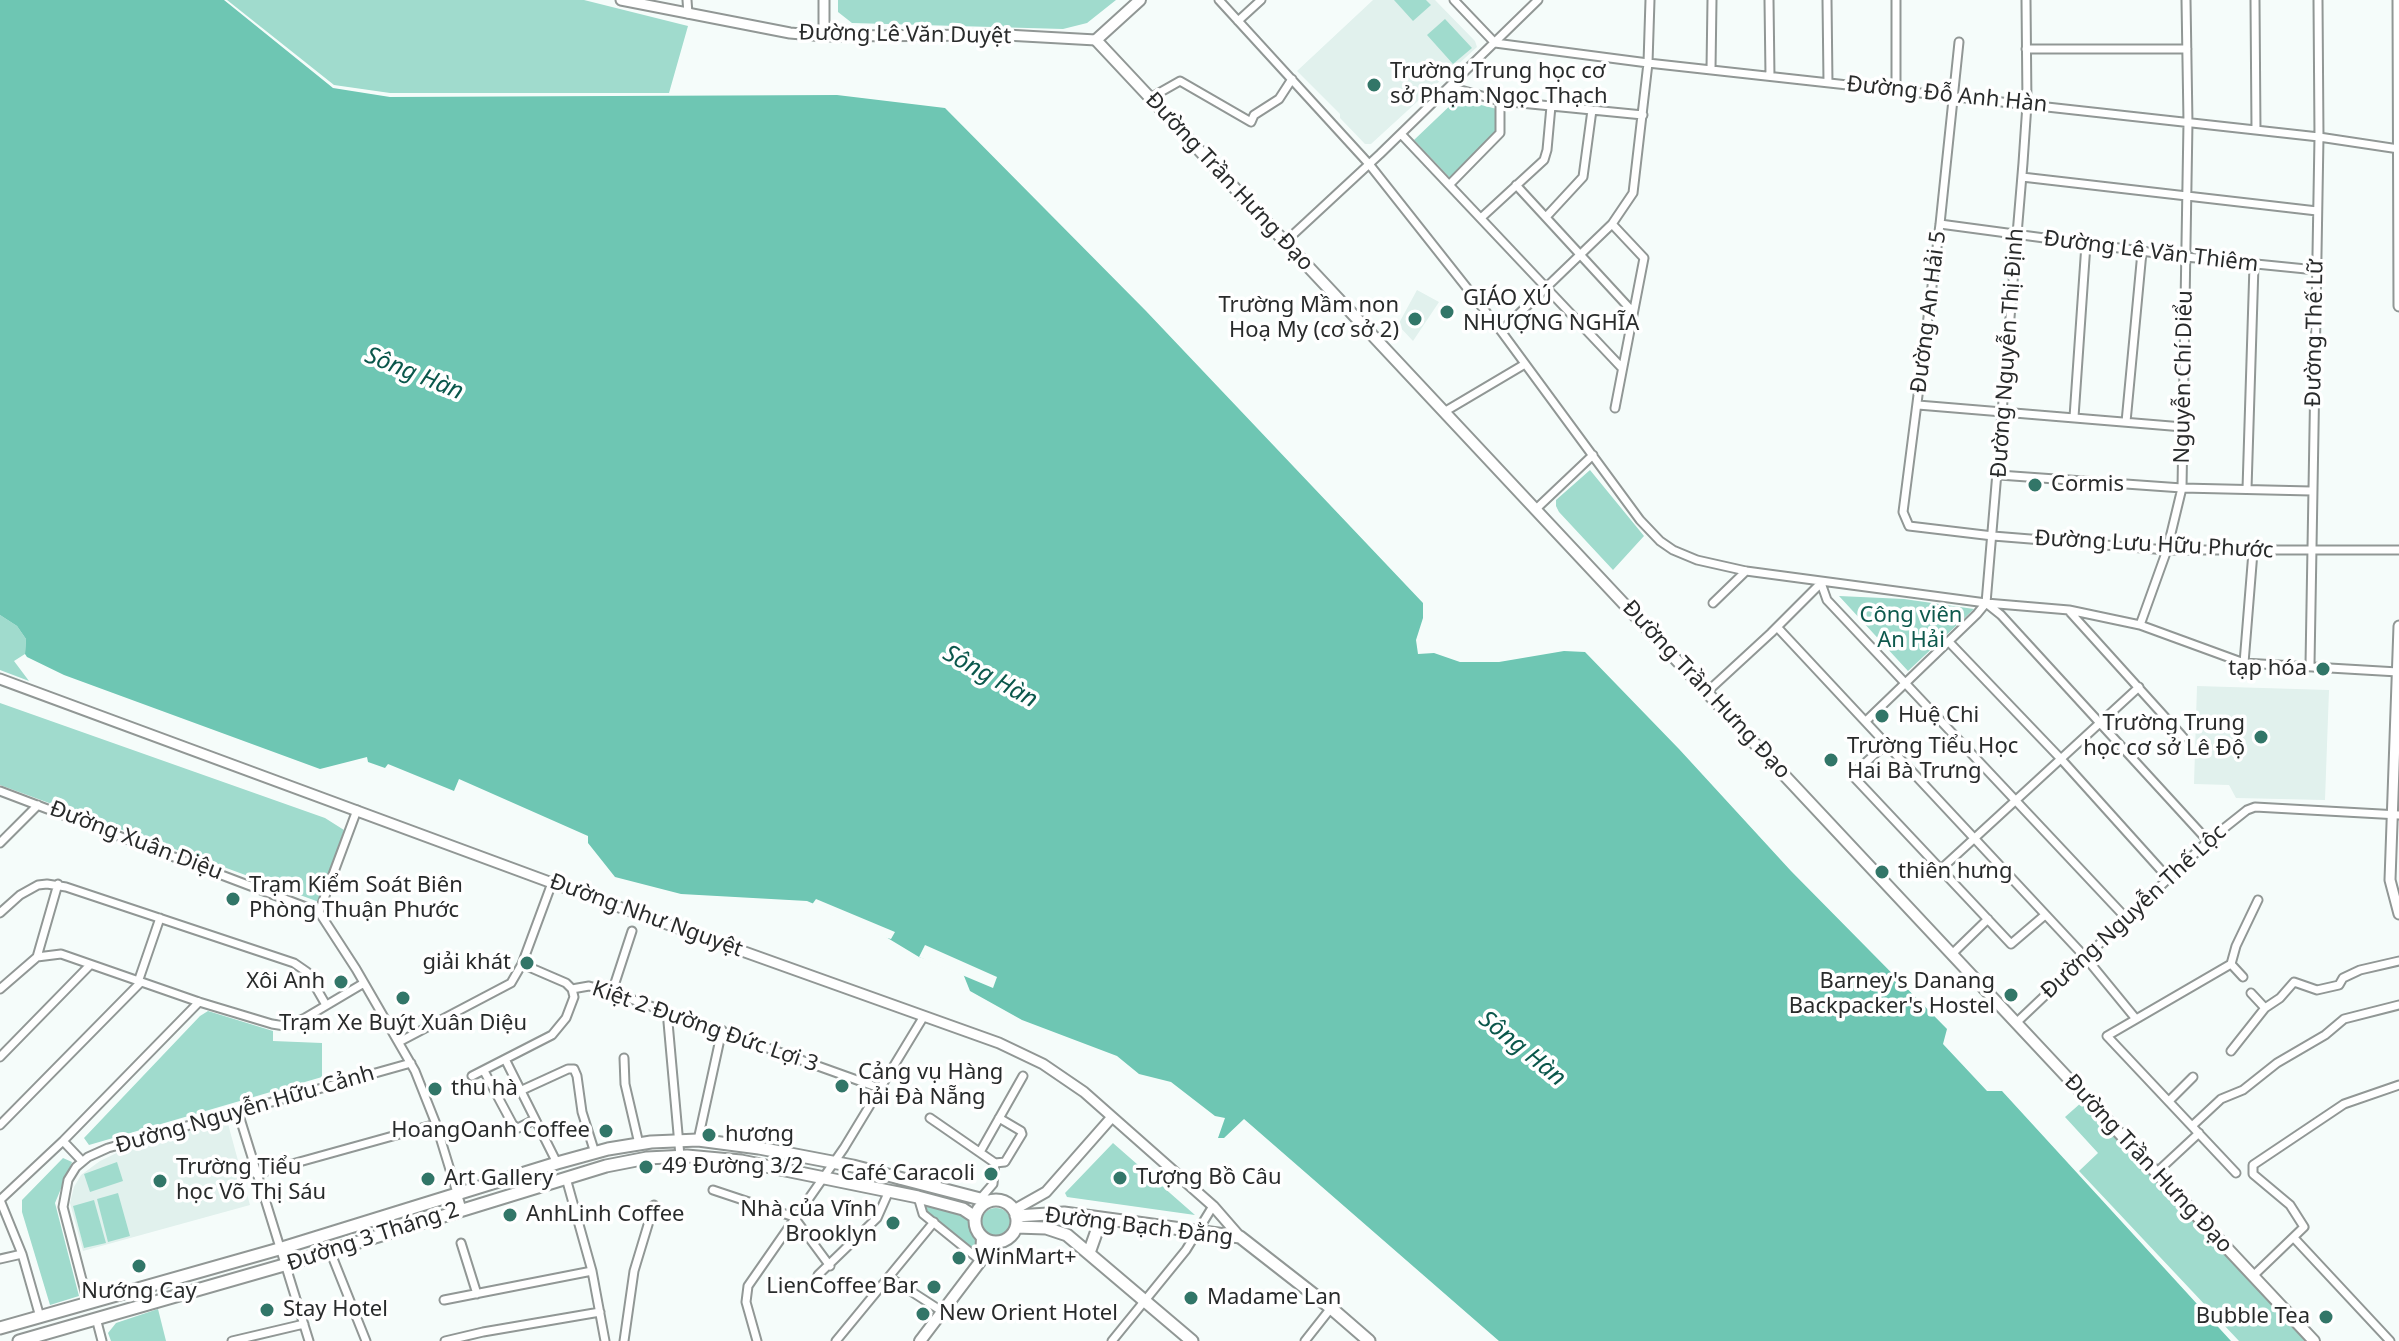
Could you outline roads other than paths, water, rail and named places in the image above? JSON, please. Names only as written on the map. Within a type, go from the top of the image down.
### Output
[{"type":"main road","points":[[1096,40],[1140,0]]},
{"type":"main road","name":"Đường Trần Hưng Đạo","points":[[1096,40],[2314,1341]]},
{"type":"main road","name":"Đường 3 Tháng 2","points":[[0,1328],[279,1249],[557,1163],[639,1144],[680,1140],[733,1143],[834,1163],[984,1200]]},
{"type":"main road","name":"Đường 3 Tháng 2","points":[[19,1341],[52,1334],[96,1318],[631,1161],[680,1156],[741,1161],[918,1197],[963,1209],[975,1217]]},
{"type":"main road","points":[[995,1242],[977,1232],[975,1217],[984,1200],[1000,1200],[1016,1218],[1067,1235],[1192,1341]]},
{"type":"main road","name":"Đường Bạch Đằng","points":[[1016,1218],[1053,1212],[1240,1237],[1369,1341]]},
{"type":"main road","points":[[920,1341],[995,1242],[1008,1238],[1016,1218]]},
{"type":"main road","points":[[1089,1253],[1101,1219]]},
{"type":"main road","points":[[981,1261],[982,1237]]},
{"type":"street","name":"Đường Lê Văn Duyệt","points":[[621,0],[790,33],[824,36],[1006,35],[1096,40]]},
{"type":"street","points":[[687,0],[688,14]]},
{"type":"street","points":[[824,0],[824,36]]},
{"type":"street","points":[[1219,0],[1369,164],[1501,331],[1640,520],[1673,550],[1697,560],[1746,571],[1821,583],[2069,610],[2140,625],[2244,663],[2398,672]]},
{"type":"street","points":[[1238,21],[1261,0]]},
{"type":"street","points":[[1454,0],[1495,43]]},
{"type":"street","points":[[1285,242],[1538,0]]},
{"type":"street","points":[[1501,331],[1612,224],[1633,193],[1648,63],[1650,0]]},
{"type":"street","points":[[1711,69],[1712,0]]},
{"type":"street","points":[[1769,0],[1770,76]]},
{"type":"street","points":[[1827,0],[1828,82]]},
{"type":"street","points":[[1896,0],[1896,89]]},
{"type":"street","name":"Đường Nguyễn Thị Định","points":[[1986,603],[1999,475],[2027,104],[2026,0]]},
{"type":"street","name":"Nguyễn Chí Diểu","points":[[2140,625],[2167,550],[2182,488],[2188,122],[2186,0]]},
{"type":"street","points":[[2255,0],[2256,130]]},
{"type":"street","name":"Đường Thế Lữ","points":[[2310,665],[2319,137],[2318,0]]},
{"type":"street","points":[[2398,0],[2399,306]]},
{"type":"street","name":"Đường An Hải 5","points":[[1909,526],[1903,512],[1940,224],[1959,42]]},
{"type":"street","name":"Đường Đỗ Anh Hàn","points":[[1495,43],[1648,63],[2319,137],[2399,149]]},
{"type":"street","points":[[2026,49],[2187,49]]},
{"type":"street","points":[[1150,98],[1180,81],[1251,122],[1254,115],[1279,99],[1292,79]]},
{"type":"street","points":[[1450,87],[1500,101],[1643,115]]},
{"type":"street","points":[[1450,184],[1500,133],[1500,101]]},
{"type":"street","points":[[1482,217],[1544,160],[1551,106]]},
{"type":"street","points":[[1546,217],[1583,177],[1592,110]]},
{"type":"street","points":[[1401,134],[1622,368]]},
{"type":"street","points":[[2022,177],[2317,211]]},
{"type":"street","points":[[1516,185],[1633,312]]},
{"type":"street","points":[[1612,224],[1644,258],[1615,408]]},
{"type":"street","name":"Đường Lê Văn Thiêm","points":[[1940,224],[2142,252],[2316,270]]},
{"type":"street","points":[[2074,417],[2086,244]]},
{"type":"street","points":[[2126,422],[2142,252]]},
{"type":"street","points":[[2247,489],[2254,265]]},
{"type":"street","points":[[1444,412],[1525,364]]},
{"type":"street","points":[[1918,405],[2183,427]]},
{"type":"street","points":[[1536,509],[1593,455]]},
{"type":"street","points":[[1999,475],[2182,488],[2311,491]]},
{"type":"street","name":"Đường Lưu Hữu Phước","points":[[1909,526],[2167,550],[2399,550]]},
{"type":"street","points":[[2244,663],[2253,552]]},
{"type":"street","points":[[1713,603],[1746,571]]},
{"type":"street","points":[[1708,691],[1821,583]]},
{"type":"street","points":[[1821,583],[1827,600],[2127,919]]},
{"type":"street","points":[[1866,721],[1986,603]]},
{"type":"street","points":[[1986,603],[2001,615],[2208,841]]},
{"type":"street","points":[[2069,610],[2183,737]]},
{"type":"street","points":[[2399,626],[2396,815],[2390,880],[2399,914]]},
{"type":"street","points":[[1777,627],[2086,958],[2136,1019]]},
{"type":"street","points":[[1949,642],[2061,759],[2169,879]]},
{"type":"street","name":"Đường Như Nguyệt","points":[[0,679],[552,883],[999,1043],[1043,1064],[1084,1092],[1213,1206],[1240,1237]]},
{"type":"street","points":[[1941,869],[2139,687]]},
{"type":"street","points":[[1887,743],[1852,775],[2011,944],[2045,915]]},
{"type":"street","name":"Đường Xuân Diệu","points":[[0,791],[319,912]]},
{"type":"street","points":[[0,843],[38,805]]},
{"type":"street","name":"Đường Nguyễn Thế Lộc","points":[[2016,1023],[2240,814],[2255,807],[2396,815]]},
{"type":"street","points":[[357,810],[319,912],[411,1063],[436,1124],[462,1209]]},
{"type":"street","points":[[399,1042],[507,987],[518,975],[552,883]]},
{"type":"street","points":[[0,989],[37,957],[58,884]]},
{"type":"street","points":[[0,913],[28,890],[38,885],[58,884],[294,963],[307,972],[326,1005]]},
{"type":"street","points":[[2236,1173],[2107,1036],[2231,964],[2258,900]]},
{"type":"street","points":[[0,1125],[139,982],[160,918]]},
{"type":"street","points":[[1952,954],[1988,919]]},
{"type":"street","points":[[612,992],[632,931]]},
{"type":"street","points":[[37,957],[61,954],[279,1026],[298,1022],[364,983]]},
{"type":"street","points":[[2231,1051],[2265,1008],[2280,998],[2294,982],[2317,990],[2339,985],[2343,978],[2360,970],[2399,961]]},
{"type":"street","points":[[472,1076],[535,1046],[558,1030],[569,1011],[574,997],[566,983],[522,964]]},
{"type":"street","points":[[2231,964],[2243,977]]},
{"type":"street","points":[[0,1057],[90,965]]},
{"type":"street","name":"Kiệt 2 Đường Đức Lợi 3","points":[[572,989],[589,986],[612,992],[882,1089]]},
{"type":"street","points":[[2251,993],[2265,1008]]},
{"type":"street","points":[[44,1315],[0,1200],[63,1141],[199,1002]]},
{"type":"street","points":[[2192,1126],[2221,1099],[2243,1090],[2277,1063],[2325,1035],[2344,1019],[2399,1005]]},
{"type":"street","points":[[667,1011],[680,1156]]},
{"type":"street","points":[[757,1341],[746,1302],[748,1286],[825,1178],[924,1016]]},
{"type":"street","points":[[698,1140],[722,1030]]},
{"type":"street","points":[[624,1058],[625,1082],[639,1144]]},
{"type":"street","points":[[506,1061],[557,1163]]},
{"type":"street","name":"Đường Nguyễn Hữu Cảnh","points":[[82,1161],[108,1148],[411,1063]]},
{"type":"street","points":[[520,1091],[574,1069],[582,1112],[595,1153]]},
{"type":"street","points":[[484,1071],[513,1125],[518,1128],[534,1120]]},
{"type":"street","points":[[980,1152],[1023,1076]]},
{"type":"street","points":[[2169,1101],[2193,1077]]},
{"type":"street","points":[[2253,1276],[2304,1227],[2290,1205],[2253,1174],[2253,1165],[2344,1104],[2399,1085]]},
{"type":"street","points":[[238,1112],[309,1341]]},
{"type":"street","points":[[1016,1218],[1046,1192],[1112,1117]]},
{"type":"street","points":[[930,1118],[995,1163],[1005,1162],[1022,1134],[999,1118]]},
{"type":"street","points":[[256,1174],[436,1124]]},
{"type":"street","points":[[2157,1172],[2199,1133]]},
{"type":"street","points":[[63,1141],[82,1161],[68,1180],[63,1207],[83,1304]]},
{"type":"street","points":[[984,1200],[993,1184],[995,1163]]},
{"type":"street","points":[[566,1178],[592,1271],[605,1341]]},
{"type":"street","points":[[713,1190],[796,1219],[830,1266]]},
{"type":"street","points":[[818,1275],[877,1218],[889,1191]]},
{"type":"street","points":[[918,1197],[921,1211],[981,1261]]},
{"type":"street","points":[[624,1341],[634,1271],[654,1205]]},
{"type":"street","points":[[1112,1341],[1197,1233],[1213,1206]]},
{"type":"street","points":[[836,1341],[934,1222]]},
{"type":"street","points":[[2294,1238],[2390,1341]]},
{"type":"street","points":[[461,1243],[477,1294]]},
{"type":"street","points":[[330,1251],[366,1341]]},
{"type":"street","points":[[0,1259],[22,1254]]},
{"type":"street","points":[[444,1300],[592,1271]]},
{"type":"street","points":[[889,1277],[943,1312]]},
{"type":"street","points":[[1305,1341],[1331,1308]]},
{"type":"street","points":[[445,1341],[600,1312]]},
{"type":"street","points":[[96,1318],[102,1341]]},
{"type":"street","points":[[232,1341],[304,1324]]},
{"type":"water","name":"Sông Hàn","points":[[0,0],[224,0],[333,88],[390,97],[837,95],[945,108],[1146,311],[1423,603],[1423,618],[1416,640],[1418,654],[1434,653],[1460,662],[1499,662],[1564,651],[1585,652],[1791,871],[1947,1029],[1943,1044],[1987,1091],[2002,1091],[2231,1341],[1499,1341],[1244,1119],[1224,1138],[1218,1138],[1225,1118],[1215,1116],[1171,1082],[1139,1074],[1117,1056],[1022,1020],[970,991],[962,971],[919,957],[871,928],[807,901],[681,894],[615,877],[588,843],[588,836],[459,779],[454,791],[388,764],[385,768],[368,762],[367,757],[320,769],[64,675],[27,657],[26,639],[17,626],[0,615]]},
{"type":"place","name":"Trường Trung học cơ sở Phạm Ngọc Thạch","points":[[1374,85]]},
{"type":"place","name":"GIÁO XÚ NHƯỢNG NGHĨA","points":[[1447,312]]},
{"type":"place","name":"Trường Mầm non Hoạ My (cơ sở 2)","points":[[1415,319]]},
{"type":"place","name":"Cormis","points":[[2035,485]]},
{"type":"place","name":"tạp hóa","points":[[2323,669]]},
{"type":"place","name":"Huệ Chi","points":[[1882,716]]},
{"type":"place","name":"Trường Trung học cơ sở Lê Độ","points":[[2261,737]]},
{"type":"place","name":"Trường Tiểu Học Hai Bà Trưng","points":[[1831,760]]},
{"type":"place","name":"thiên hưng","points":[[1882,872]]},
{"type":"place","name":"Trạm Kiểm Soát Biên Phòng Thuận Phước","points":[[233,899]]},
{"type":"place","name":"giải khát","points":[[527,963]]},
{"type":"place","name":"Xôi Anh","points":[[341,982]]},
{"type":"place","name":"Barney's Danang Backpacker's Hostel","points":[[2011,995]]},
{"type":"place","name":"Trạm Xe Buýt Xuân Diệu","points":[[403,998]]},
{"type":"place","name":"Cảng vụ Hàng hải Đà Nẵng","points":[[842,1086]]},
{"type":"place","name":"thu hà","points":[[435,1089]]},
{"type":"place","name":"HoangOanh Coffee","points":[[606,1131]]},
{"type":"place","name":"hương","points":[[709,1135]]},
{"type":"place","name":"49 Đường 3/2","points":[[646,1167]]},
{"type":"place","name":"Café Caracoli","points":[[991,1174]]},
{"type":"place","name":"Tượng Bồ Câu","points":[[1120,1178]]},
{"type":"place","name":"Art Gallery","points":[[428,1179]]},
{"type":"place","name":"Trường Tiểu học Võ Thị Sáu","points":[[160,1181]]},
{"type":"place","name":"AnhLinh Coffee","points":[[510,1215]]},
{"type":"place","name":"Nhà của Vĩnh Brooklyn","points":[[893,1223]]},
{"type":"place","name":"WinMart+","points":[[959,1258]]},
{"type":"place","name":"Nướng Cay","points":[[139,1266]]},
{"type":"place","name":"LienCoffee Bar","points":[[934,1287]]},
{"type":"place","name":"Madame Lan","points":[[1191,1298]]},
{"type":"place","name":"Stay Hotel","points":[[267,1310]]},
{"type":"place","name":"New Orient Hotel","points":[[923,1314]]},
{"type":"place","name":"Bubble Tea","points":[[2326,1317]]},
{"type":"park label","name":"Công viên An Hải","points":[[1911,628]]}]
